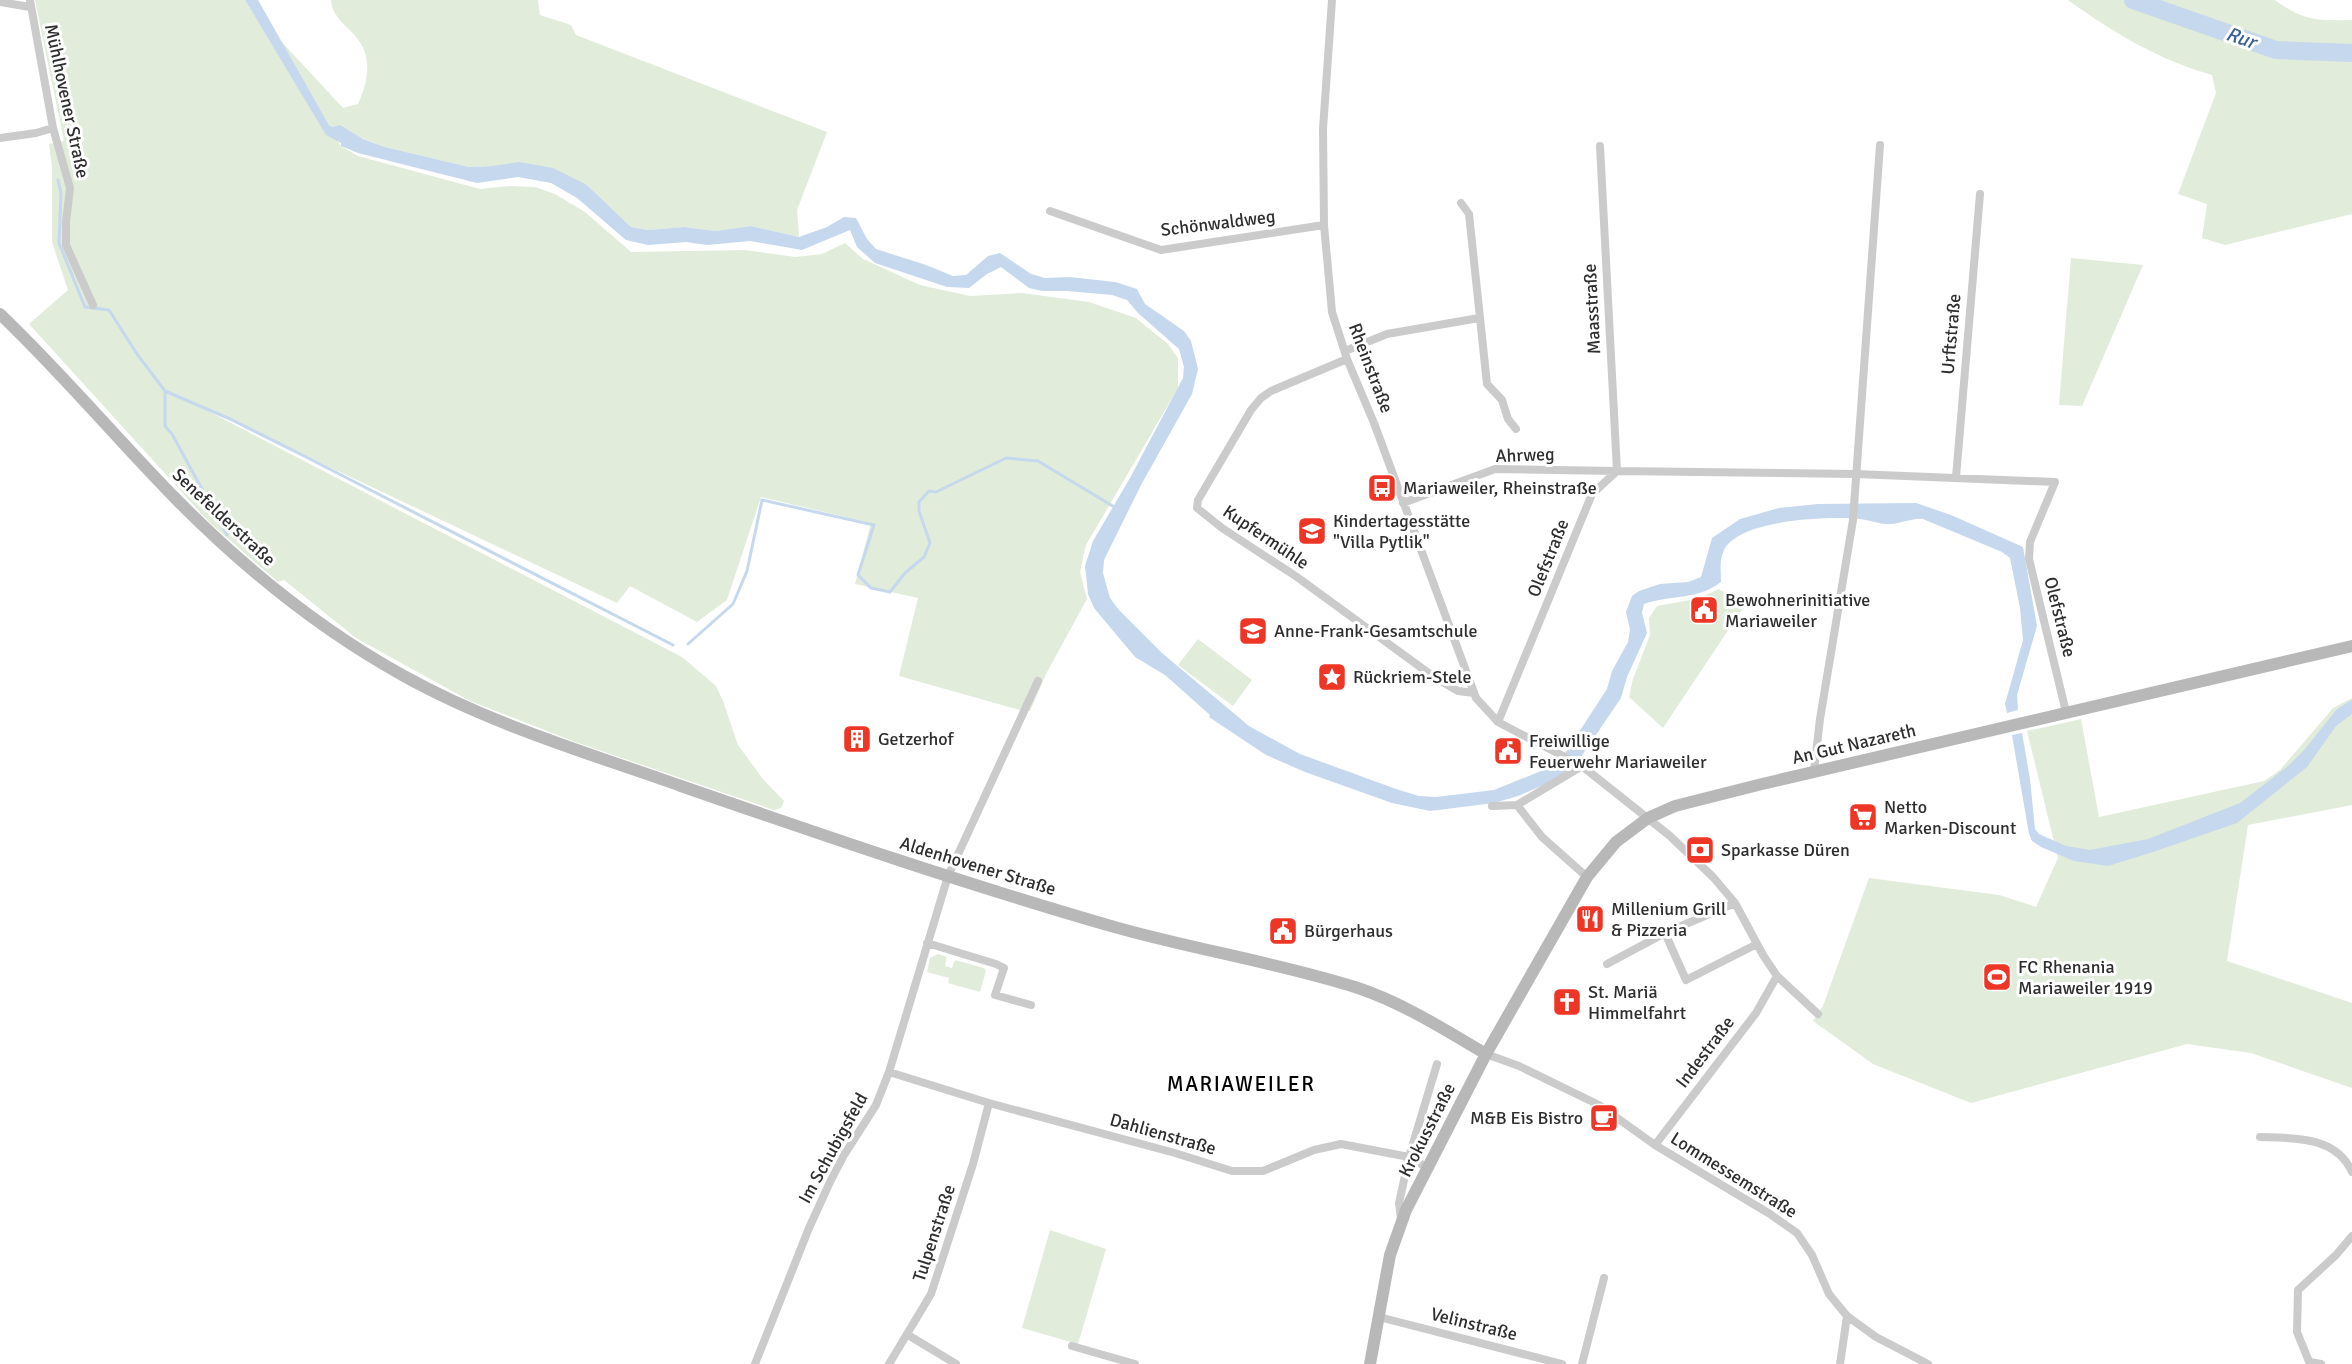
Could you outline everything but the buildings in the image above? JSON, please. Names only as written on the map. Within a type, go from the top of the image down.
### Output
[{"type":"main road","name":"Senefelderstraße","points":[[0,314],[55,368],[179,502],[278,593],[343,640],[458,704]]},
{"type":"main road","name":"An Gut Nazareth","points":[[1486,1054],[1587,877],[1616,842],[1648,818],[1675,806],[1814,771],[2352,646]]},
{"type":"main road","name":"Aldenhovener Straße","points":[[458,704],[579,751],[948,876],[1120,929],[1361,989],[1431,1022],[1486,1054]]},
{"type":"main road","name":"Krokusstraße","points":[[1370,1364],[1390,1255],[1402,1222],[1486,1054]]},
{"type":"street","name":"Rheinstraße","points":[[1332,0],[1323,129],[1324,225],[1332,312],[1346,355],[1374,423],[1474,693],[1498,723]]},
{"type":"street","name":"Mühlhovener Straße","points":[[0,2],[30,3],[53,128],[70,188],[66,245],[93,305]]},
{"type":"street","points":[[0,138],[53,128]]},
{"type":"street","name":"Maasstraße","points":[[1600,146],[1617,471]]},
{"type":"street","points":[[1814,771],[1820,719],[1855,502],[1880,146]]},
{"type":"street","name":"Urftstraße","points":[[1956,477],[1980,194]]},
{"type":"street","points":[[1461,203],[1469,214],[1488,384],[1502,400],[1508,419],[1516,429]]},
{"type":"street","name":"Schönwaldweg","points":[[1050,211],[1161,250],[1324,225]]},
{"type":"street","points":[[1346,355],[1388,334],[1479,318]]},
{"type":"street","name":"Kupfermühle","points":[[1346,355],[1261,398],[1251,410],[1198,500],[1197,508],[1222,528],[1297,577],[1434,677],[1458,691],[1474,693]]},
{"type":"street","name":"Ahrweg","points":[[1403,503],[1495,469],[1617,471]]},
{"type":"street","name":"Olefstraße","points":[[1498,723],[1592,494],[1617,471],[1856,474],[2055,482],[2030,542],[2029,559],[2066,712]]},
{"type":"street","name":"Im Schubigsfeld","points":[[755,1364],[811,1223],[844,1155],[871,1116],[889,1072],[948,876],[1038,681]]},
{"type":"street","points":[[1498,723],[1580,765],[1648,818],[1713,877],[1735,903],[1777,976],[1818,1014]]},
{"type":"street","points":[[1492,806],[1517,805],[1580,765]]},
{"type":"street","points":[[1517,805],[1542,837],[1587,877]]},
{"type":"street","points":[[1607,964],[1665,933],[1735,903]]},
{"type":"street","points":[[1665,933],[1686,980],[1757,944]]},
{"type":"street","points":[[927,943],[1004,968],[995,995],[1031,1005]]},
{"type":"street","name":"Indestraße","points":[[1655,1145],[1756,1013],[1777,976]]},
{"type":"street","name":"Lommessemstraße","points":[[1486,1054],[1519,1066],[1599,1105],[1655,1145],[1770,1214],[1797,1233],[1812,1255],[1829,1294],[1847,1316],[1876,1337],[1928,1364]]},
{"type":"street","name":"Krokusstraße","points":[[1402,1222],[1399,1203],[1409,1157],[1437,1064]]},
{"type":"street","name":"Dahlienstraße","points":[[889,1072],[989,1103],[1175,1153],[1232,1171],[1263,1171],[1314,1150],[1341,1144],[1409,1157],[1428,1168]]},
{"type":"street","name":"Tulpenstraße","points":[[889,1364],[931,1294],[973,1164],[989,1103]]},
{"type":"street","points":[[2260,1137],[2316,1141],[2336,1152],[2352,1172]]},
{"type":"street","points":[[2321,1364],[2310,1363],[2297,1332],[2298,1290],[2336,1255],[2352,1236]]},
{"type":"street","points":[[1582,1364],[1604,1278]]},
{"type":"street","points":[[1840,1364],[1847,1316]]},
{"type":"street","name":"Velinstraße","points":[[1379,1317],[1562,1364]]},
{"type":"street","points":[[908,1335],[956,1364]]},
{"type":"street","points":[[1072,1346],[1131,1363]]},
{"type":"green space","points":[[35,0],[245,0],[282,61],[341,146],[358,156],[480,189],[509,186],[535,187],[555,194],[585,212],[631,252],[745,250],[795,257],[822,254],[845,243],[863,259],[920,285],[970,296],[1022,293],[1089,302],[1136,318],[1168,344],[1178,358],[1178,388],[1086,545],[1080,572],[1087,599],[1046,674],[1030,711],[899,676],[918,598],[855,584],[871,523],[761,497],[727,600],[697,622],[630,586],[617,603],[177,395],[682,657],[716,686],[738,745],[762,778],[784,801],[781,808],[774,810],[575,742],[470,701],[356,638],[284,580],[278,582],[210,523],[29,324],[68,290],[52,242],[52,167],[49,144],[64,141]]},
{"type":"green space","points":[[331,0],[538,0],[540,15],[571,25],[576,35],[827,132],[797,210],[799,237],[751,226],[716,231],[684,227],[648,230],[631,227],[587,185],[493,166],[469,167],[385,147],[329,125],[280,40],[343,108],[358,104],[366,80],[366,56],[359,41],[335,13]]},
{"type":"green space","points":[[2068,0],[2275,0],[2302,16],[2329,20],[2352,20],[2352,214],[2225,245],[2202,238],[2207,204],[2178,194],[2216,93],[2212,75],[2192,69],[2137,44]]},
{"type":"green space","points":[[2071,258],[2143,265],[2082,406],[2059,405]]},
{"type":"green space","points":[[1718,589],[1747,602],[1663,728],[1629,697],[1633,679],[1650,635],[1649,618],[1657,606],[1696,598]]},
{"type":"green space","points":[[1198,639],[1252,680],[1233,706],[1178,665]]},
{"type":"green space","points":[[2352,698],[2352,805],[2248,825],[2227,961],[2352,1003],[2352,1088],[2251,1053],[2187,1044],[1971,1103],[1873,1064],[1813,1021],[1823,1006],[1869,878],[1999,895],[2036,907],[2058,858],[2027,731],[2081,719],[2099,817],[2264,781],[2280,770],[2333,708]]},
{"type":"green space","points":[[938,954],[947,957],[945,966],[952,968],[955,960],[984,968],[986,971],[980,992],[948,983],[949,978],[927,972],[930,958]]},
{"type":"green space","points":[[1050,1230],[1106,1249],[1078,1344],[1022,1328]]},
{"type":"water","points":[[245,0],[258,0],[329,125],[333,127],[340,125],[363,139],[385,147],[469,167],[519,162],[553,168],[587,185],[631,227],[648,230],[684,227],[716,231],[751,226],[799,237],[827,227],[844,217],[856,218],[867,239],[876,249],[953,276],[966,275],[988,256],[1000,253],[1031,274],[1045,278],[1070,277],[1115,282],[1137,289],[1145,304],[1184,331],[1191,341],[1198,369],[1192,394],[1141,485],[1104,560],[1103,573],[1110,598],[1162,653],[1249,726],[1300,754],[1419,796],[1436,797],[1494,790],[1546,769],[1562,758],[1607,689],[1612,671],[1628,642],[1630,630],[1626,612],[1632,596],[1639,591],[1660,584],[1688,582],[1701,577],[1712,538],[1740,519],[1779,508],[1818,504],[1916,503],[1951,515],[2023,547],[2037,626],[2017,695],[2018,710],[2007,713],[2005,704],[2023,640],[2020,608],[2010,558],[2002,552],[1923,519],[1888,524],[1846,518],[1808,519],[1766,526],[1733,540],[1722,554],[1721,582],[1712,588],[1693,595],[1644,604],[1642,613],[1647,633],[1627,677],[1621,698],[1581,757],[1564,776],[1518,796],[1494,803],[1430,811],[1392,803],[1305,772],[1266,755],[1209,717],[1210,715],[1165,675],[1135,657],[1094,608],[1088,594],[1085,566],[1093,541],[1130,478],[1183,378],[1184,367],[1179,349],[1138,313],[1127,300],[1112,295],[1042,291],[1029,288],[1001,267],[987,274],[969,288],[947,287],[875,263],[857,247],[850,230],[802,250],[750,241],[707,245],[686,242],[648,245],[626,240],[577,198],[551,183],[518,177],[477,183],[358,153],[341,146],[341,143],[326,135]]},
{"type":"water","points":[[2352,700],[2352,714],[2336,726],[2307,767],[2237,823],[2108,866],[2074,861],[2041,847],[2032,841],[2029,834],[2012,735],[2022,733],[2035,829],[2039,834],[2066,846],[2090,850],[2148,839],[2240,803],[2288,766],[2305,749],[2337,709]]},
{"type":"waterway","name":"Rur","points":[[2133,0],[2276,50],[2352,53]]},
{"type":"waterway","points":[[58,180],[61,193],[59,243],[85,307],[109,310],[137,354],[165,391],[165,426],[172,434],[227,535]]},
{"type":"waterway","points":[[165,391],[230,419],[673,645]]},
{"type":"waterway","points":[[688,644],[733,604],[747,571],[762,500],[874,525],[858,575],[871,588],[890,592],[905,573],[924,557],[930,543],[919,511],[919,502],[929,491],[936,492],[1006,458],[1038,461],[1116,508]]},
{"type":"place","name":"Mariaweiler, Rheinstraße","points":[[1382,488]]},
{"type":"place","name":"Kindertagesstätte \"Villa Pytlik\"","points":[[1312,531]]},
{"type":"place","name":"Bewohnerinitiative Mariaweiler","points":[[1704,610]]},
{"type":"place","name":"Anne-Frank-Gesamtschule","points":[[1253,631]]},
{"type":"place","name":"Rückriem-Stele","points":[[1332,677]]},
{"type":"place","name":"Getzerhof","points":[[857,739]]},
{"type":"place","name":"Freiwillige Feuerwehr Mariaweiler","points":[[1508,751]]},
{"type":"place","name":"Netto Marken-Discount","points":[[1863,817]]},
{"type":"place","name":"Sparkasse Düren","points":[[1700,850]]},
{"type":"place","name":"Millenium Grill & Pizzeria","points":[[1590,919]]},
{"type":"place","name":"Bürgerhaus","points":[[1283,931]]},
{"type":"place","name":"FC Rhenania Mariaweiler 1919","points":[[1997,977]]},
{"type":"place","name":"St. Mariä Himmelfahrt","points":[[1567,1002]]},
{"type":"place","name":"M&B Eis Bistro","points":[[1604,1118]]},
{"type":"district","name":"MARIAWEILER","points":[[1241,1084]]}]
